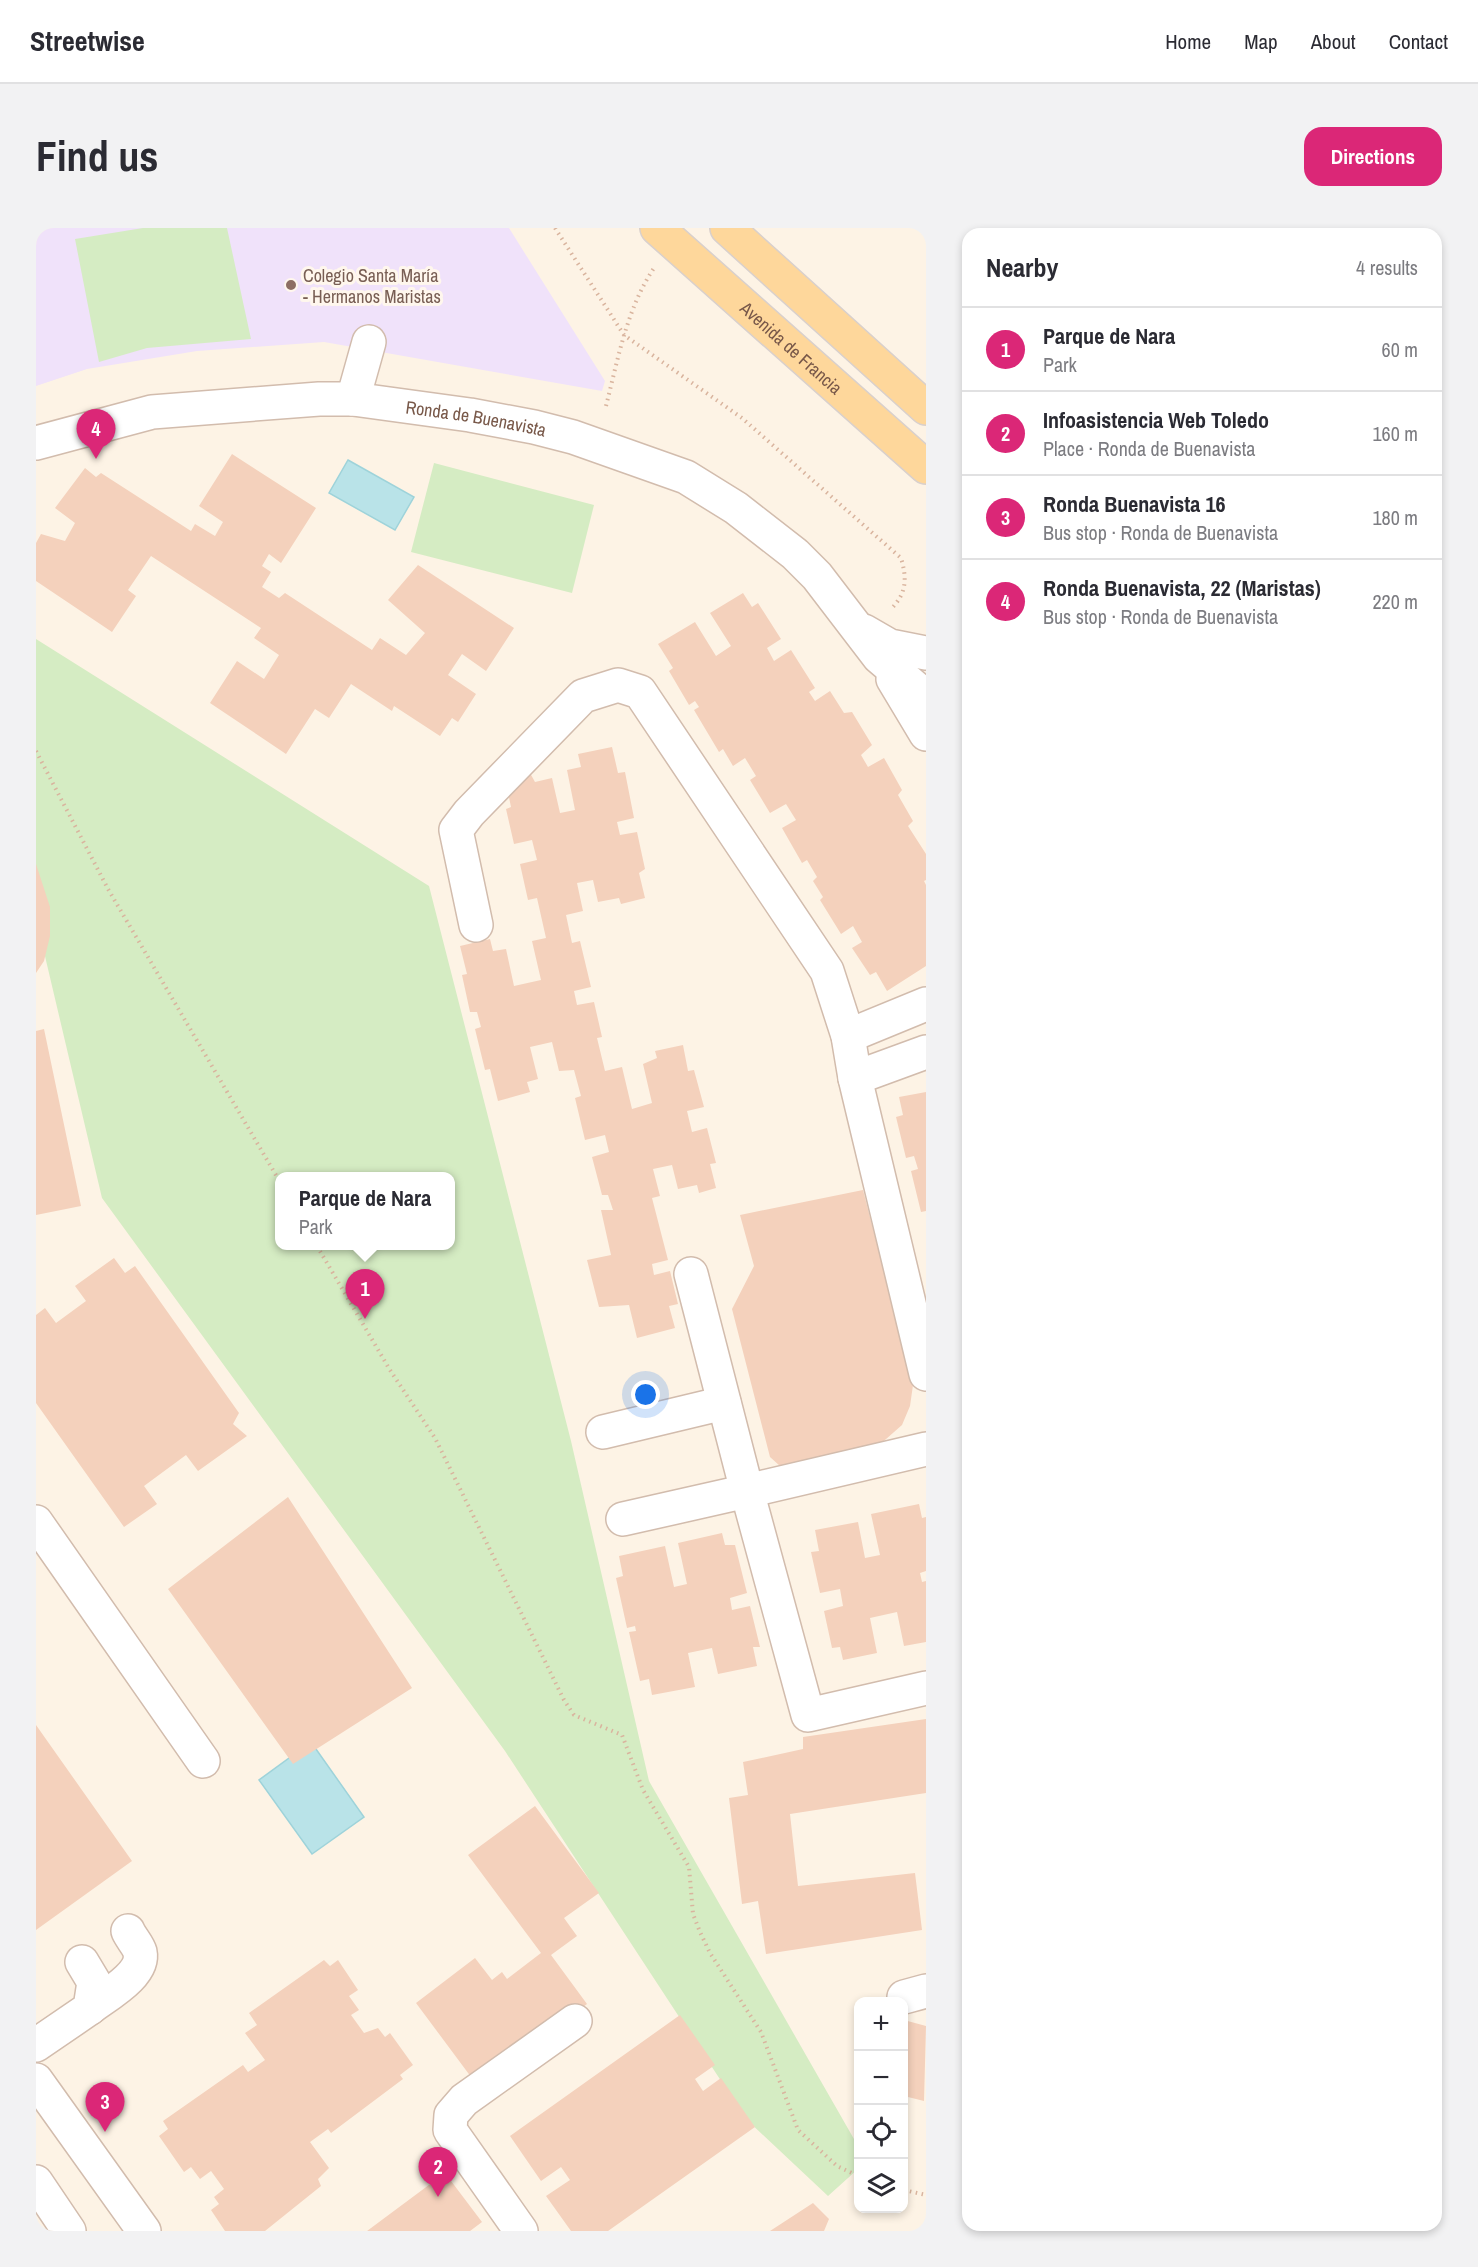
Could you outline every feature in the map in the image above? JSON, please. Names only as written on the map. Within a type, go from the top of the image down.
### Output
[{"type":"main road","name":"Avenida de Francia","points":[[657,228],[926,467]]},
{"type":"main road","points":[[727,228],[926,408]]},
{"type":"street","points":[[353,399],[369,342]]},
{"type":"street","name":"Ronda de Buenavista","points":[[36,443],[152,412],[290,400],[353,399],[534,427],[686,477],[736,508],[795,554],[817,576],[879,657],[926,734]]},
{"type":"street","name":"Ronda de Buenavista","points":[[854,625],[890,646],[926,653]]},
{"type":"street","name":"Ronda de Buenavista","points":[[879,657],[926,697]]},
{"type":"street","points":[[476,925],[456,830],[469,813],[583,696],[618,685],[640,692],[827,971],[848,1036],[855,1078],[926,1374]]},
{"type":"street","points":[[848,1036],[926,1004]]},
{"type":"street","points":[[855,1078],[926,1052]]},
{"type":"street","points":[[691,1274],[808,1715],[926,1688]]},
{"type":"street","points":[[603,1432],[724,1403]]},
{"type":"street","points":[[623,1519],[926,1449]]},
{"type":"street","points":[[36,1522],[203,1761]]},
{"type":"street","points":[[36,2045],[90,2008],[135,1972],[140,1962],[140,1951],[128,1931]]},
{"type":"street","points":[[82,1962],[94,1982],[90,2008]]},
{"type":"street","points":[[521,2231],[450,2130],[451,2115],[464,2100],[575,2021]]},
{"type":"street","points":[[36,2080],[144,2231]]},
{"type":"street","points":[[36,2182],[69,2231]]},
{"type":"path","points":[[555,228],[624,335],[742,418],[900,558],[906,576],[902,598],[886,615]]},
{"type":"path","points":[[606,406],[624,335],[643,284],[656,265]]},
{"type":"path","points":[[36,751],[108,889],[275,1175]]},
{"type":"path","points":[[319,1250],[390,1370],[435,1438],[564,1700],[574,1715],[622,1735],[643,1790],[689,1867],[693,1914],[700,1932],[710,1953],[761,2032],[798,2130],[837,2166],[854,2174]]},
{"type":"path","points":[[908,2191],[926,2195]]},
{"type":"shaded area","name":"Colegio Santa María - Hermanos Maristas","points":[[36,228],[509,228],[605,381],[602,391],[324,342],[197,351],[87,369],[36,386]]},
{"type":"green space","points":[[143,228],[227,228],[251,339],[147,348],[99,362],[75,239]]},
{"type":"green space","points":[[434,463],[594,505],[572,593],[411,552]]},
{"type":"green space","points":[[36,639],[429,886],[571,1441],[649,1781],[854,2139],[854,2173],[828,2196],[746,2119],[505,1751],[102,1198],[36,918]]},
{"type":"water","points":[[348,460],[414,497],[395,530],[329,493]]},
{"type":"water","points":[[311,1742],[364,1817],[312,1854],[259,1780]]},
{"type":"building","points":[[232,454],[316,508],[281,563],[269,554],[262,566],[271,572],[262,587],[279,598],[285,593],[372,650],[380,638],[406,655],[425,633],[388,600],[418,565],[514,628],[486,671],[462,654],[448,675],[476,694],[458,722],[452,718],[440,736],[394,706],[392,711],[351,684],[329,718],[315,709],[286,754],[210,703],[237,661],[264,679],[279,655],[254,638],[261,628],[151,556],[128,590],[136,596],[112,632],[36,581],[36,543],[41,534],[65,541],[75,523],[55,508],[85,468],[96,477],[101,473],[191,531],[195,524],[215,536],[223,522],[199,506]]},
{"type":"building","points":[[743,593],[752,607],[758,603],[781,639],[767,648],[774,661],[791,650],[815,688],[809,692],[815,701],[830,691],[844,713],[852,712],[872,745],[861,755],[868,767],[884,758],[902,790],[898,795],[913,821],[908,826],[926,854],[926,880],[924,881],[926,885],[926,966],[887,991],[876,972],[870,975],[852,948],[862,942],[853,926],[841,934],[820,900],[823,897],[813,881],[817,877],[807,860],[802,863],[782,828],[796,820],[786,804],[770,813],[750,780],[756,776],[745,758],[733,766],[723,749],[719,752],[694,710],[699,707],[695,701],[689,705],[669,671],[673,668],[658,644],[695,622],[716,656],[731,646],[710,613]]},
{"type":"building","points":[[612,747],[618,773],[625,772],[634,818],[617,822],[620,835],[637,832],[645,869],[639,873],[645,898],[621,904],[619,898],[598,902],[593,880],[577,883],[583,911],[566,915],[572,943],[580,941],[591,987],[574,991],[577,1005],[594,1002],[602,1037],[597,1038],[605,1071],[622,1067],[632,1109],[652,1103],[643,1064],[657,1058],[655,1051],[683,1045],[688,1071],[694,1070],[704,1107],[687,1111],[692,1132],[707,1128],[716,1163],[710,1164],[716,1188],[699,1193],[697,1185],[678,1189],[672,1165],[653,1169],[660,1196],[652,1198],[668,1260],[652,1264],[654,1275],[670,1271],[678,1304],[669,1306],[675,1328],[637,1338],[629,1305],[599,1307],[587,1260],[611,1255],[601,1210],[613,1210],[608,1195],[602,1195],[592,1157],[609,1152],[605,1135],[585,1140],[575,1098],[581,1096],[574,1070],[559,1071],[552,1042],[530,1047],[538,1079],[527,1082],[530,1092],[498,1101],[490,1069],[485,1070],[475,1029],[481,1027],[477,1012],[470,1012],[462,975],[467,974],[460,946],[490,939],[493,951],[506,949],[514,986],[541,980],[532,941],[546,938],[537,898],[528,900],[520,864],[537,860],[532,840],[514,844],[506,809],[511,807],[505,778],[530,773],[535,782],[552,778],[560,813],[575,810],[567,770],[581,767],[578,754]]},
{"type":"building","points":[[36,864],[50,907],[50,936],[44,961],[36,973]]},
{"type":"building","points":[[44,1029],[81,1206],[36,1215],[36,1031]]},
{"type":"building","points":[[926,1092],[926,1211],[921,1212],[911,1171],[918,1169],[914,1156],[906,1158],[896,1117],[903,1115],[899,1097]]},
{"type":"building","points":[[863,1190],[913,1385],[910,1406],[902,1425],[877,1447],[780,1466],[770,1457],[732,1309],[754,1266],[740,1215]]},
{"type":"building","points":[[114,1258],[125,1273],[135,1266],[239,1413],[233,1424],[247,1436],[198,1471],[186,1455],[144,1486],[157,1504],[124,1527],[36,1403],[36,1315],[45,1308],[56,1323],[86,1301],[75,1286]]},
{"type":"building","points":[[288,1497],[412,1688],[293,1764],[168,1589]]},
{"type":"building","points":[[919,1504],[922,1518],[926,1517],[926,1571],[920,1573],[922,1582],[926,1581],[926,1642],[904,1646],[897,1612],[870,1618],[877,1653],[843,1660],[840,1647],[832,1648],[824,1611],[843,1606],[840,1589],[820,1593],[811,1552],[819,1551],[815,1530],[858,1522],[865,1558],[880,1555],[871,1514]]},
{"type":"building","points":[[722,1533],[725,1545],[735,1545],[747,1593],[730,1598],[732,1610],[750,1606],[760,1647],[753,1647],[757,1666],[718,1674],[712,1648],[688,1653],[695,1687],[652,1695],[649,1679],[640,1681],[629,1632],[636,1631],[635,1626],[627,1628],[616,1578],[623,1576],[619,1556],[665,1546],[674,1587],[687,1584],[678,1543]]},
{"type":"building","points":[[926,1719],[926,1793],[790,1814],[798,1886],[915,1873],[922,1930],[766,1954],[758,1901],[742,1904],[729,1798],[748,1795],[743,1762],[803,1749],[803,1737]]},
{"type":"building","points":[[36,1725],[132,1861],[36,1930]]},
{"type":"building","points":[[535,1806],[599,1893],[564,1918],[577,1936],[551,1955],[587,2004],[477,2085],[416,2003],[475,1958],[492,1980],[502,1972],[507,1979],[541,1953],[468,1855]]},
{"type":"building","points":[[324,1960],[330,1966],[338,1960],[358,1990],[349,1996],[359,2010],[351,2015],[364,2033],[378,2028],[385,2037],[390,2033],[413,2065],[400,2075],[403,2079],[331,2133],[328,2129],[310,2142],[329,2168],[318,2179],[321,2186],[265,2231],[225,2231],[211,2210],[219,2204],[214,2197],[224,2189],[211,2171],[200,2179],[191,2167],[184,2172],[159,2136],[168,2129],[163,2121],[243,2065],[248,2072],[265,2060],[245,2033],[257,2025],[249,2013]]},
{"type":"building","points":[[680,2015],[715,2065],[695,2079],[703,2091],[721,2078],[755,2127],[608,2231],[571,2231],[546,2196],[570,2180],[561,2167],[541,2181],[510,2136]]},
{"type":"building","points":[[908,2021],[926,2026],[924,2101],[908,2097]]},
{"type":"building","points":[[445,2173],[482,2222],[470,2231],[367,2231]]},
{"type":"building","points":[[813,2203],[829,2219],[824,2231],[770,2231]]},
{"type":"place","name":"Colegio Santa María - Hermanos Maristas","points":[[291,285]]},
{"type":"place","name":"Ronda Buenavista, 22 (Maristas)","points":[[96,459]]},
{"type":"place","name":"Parque de Nara","points":[[365,1319]]},
{"type":"place","name":"Ronda Buenavista 16","points":[[105,2132]]},
{"type":"place","name":"Infoasistencia Web Toledo","points":[[438,2197]]}]
